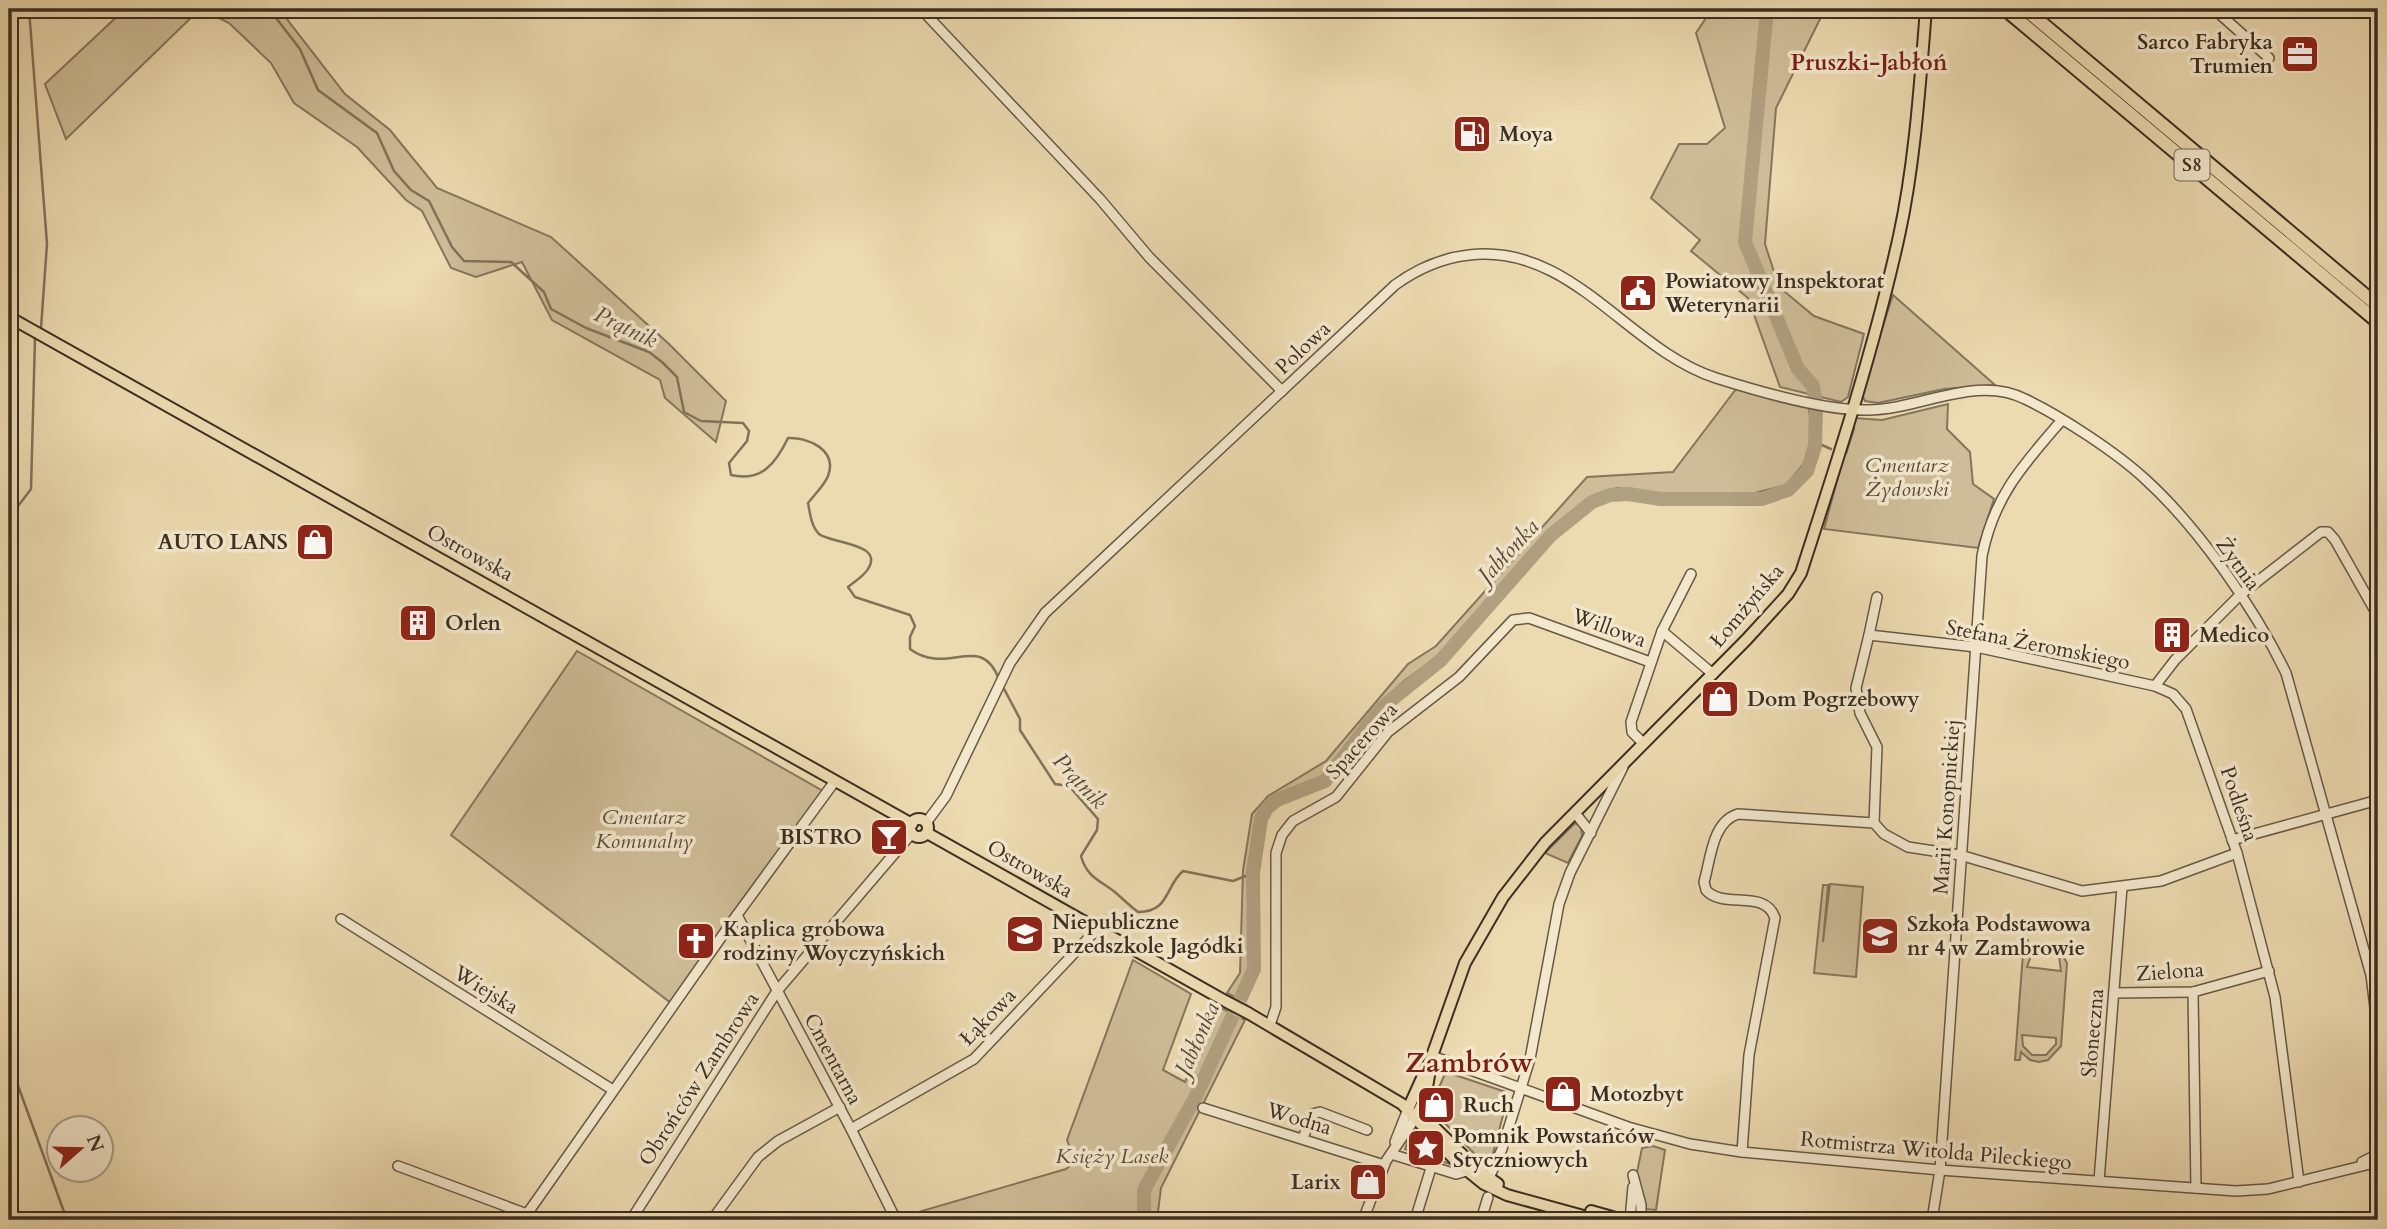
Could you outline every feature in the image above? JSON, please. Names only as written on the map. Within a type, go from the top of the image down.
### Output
[{"type":"highway","name":"S8","points":[[2005,9],[2378,322]]},
{"type":"highway","name":"S8","points":[[2025,9],[2378,306]]},
{"type":"main road","name":"Łomżyńska","points":[[1413,1110],[1432,1073],[1465,963],[1484,926],[1545,843],[1642,742],[1713,674],[1788,594],[1801,573],[1851,409],[1899,234],[1920,87],[1926,9]]},
{"type":"main road","name":"Ostrowska","points":[[9,317],[835,780],[912,829]]},
{"type":"main road","points":[[912,829],[918,820],[927,828]]},
{"type":"main road","name":"Ostrowska","points":[[927,828],[1413,1110]]},
{"type":"main road","name":"Łomżyńska","points":[[1413,1110],[1437,1058]]},
{"type":"main road","points":[[1413,1110],[1467,1171],[1507,1195],[1598,1220]]},
{"type":"main road","points":[[1413,1110],[1489,1178],[1509,1188],[1623,1220]]},
{"type":"street","points":[[922,9],[1100,199],[1149,257],[1282,391]]},
{"type":"street","points":[[2214,9],[2269,58]]},
{"type":"street","name":"Polowa","points":[[927,828],[946,796],[1004,675],[1045,613],[1410,275],[1460,256],[1493,254],[1545,266],[1693,369],[1727,381],[1851,409]]},
{"type":"street","name":"Żytnia","points":[[1851,409],[1876,410],[1994,390],[2026,399],[2145,479],[2191,530],[2240,595],[2273,646],[2286,673],[2374,974],[2378,1032]]},
{"type":"street","name":"Marii Konopnickiej","points":[[1932,1220],[1940,1170],[1982,556],[1992,518],[2012,479],[2061,421]]},
{"type":"street","points":[[2155,686],[2175,660],[2240,595],[2315,534],[2328,532],[2378,616]]},
{"type":"street","points":[[1650,662],[1662,631],[1691,574]]},
{"type":"street","points":[[1874,823],[1877,747],[1860,713],[1856,688],[1877,597]]},
{"type":"street","name":"Willowa","points":[[1513,620],[1529,618],[1650,662],[1631,727],[1642,742]]},
{"type":"street","name":"Spacerowa","points":[[1270,1025],[1276,1007],[1275,864],[1282,835],[1293,821],[1340,793],[1388,732],[1459,677],[1513,620]]},
{"type":"street","points":[[1662,631],[1713,674]]},
{"type":"street","name":"Stefana Żeromskiego","points":[[1869,635],[1976,647],[2155,686]]},
{"type":"street","name":"Podleśna","points":[[2155,686],[2173,694],[2192,720],[2237,853],[2275,997],[2299,1181]]},
{"type":"street","points":[[1489,1178],[1502,1149],[1521,1089],[1559,904],[1629,756]]},
{"type":"street","points":[[525,1217],[835,780]]},
{"type":"street","points":[[2232,840],[2378,800]]},
{"type":"street","points":[[1575,813],[1591,833]]},
{"type":"street","points":[[1742,1152],[1749,1055],[1775,918],[1764,904],[1715,897],[1706,890],[1704,882],[1719,827],[1728,817],[1738,814],[1874,823],[1884,834],[1908,847],[1960,855],[2082,891],[2161,881],[2237,853]]},
{"type":"street","name":"Obrońców Zambrowa","points":[[631,1220],[777,991],[912,829]]},
{"type":"street","name":"Słoneczna","points":[[2099,1181],[2122,887]]},
{"type":"street","name":"Cmentarna","points":[[737,915],[840,1107],[896,1220]]},
{"type":"street","name":"Wiejska","points":[[341,919],[613,1090]]},
{"type":"street","name":"Łąkowa","points":[[851,1129],[974,1059],[1097,929]]},
{"type":"street","name":"Zielona","points":[[2114,993],[2193,992],[2269,971]]},
{"type":"street","points":[[2193,992],[2196,1188]]},
{"type":"street","name":"Rotmistrza Witolda Pileckiego","points":[[1437,1058],[1662,1137],[1742,1152],[1940,1170],[2196,1188],[2268,1189],[2354,1165],[2378,1154]]},
{"type":"street","points":[[712,1220],[758,1157],[778,1141],[840,1107]]},
{"type":"street","name":"Wodna","points":[[1203,1108],[1384,1165]]},
{"type":"street","points":[[1363,1220],[1384,1165],[1413,1110]]},
{"type":"street","points":[[1303,1138],[1311,1114],[1320,1112],[1367,1130]]},
{"type":"street","points":[[1391,1154],[1456,1174],[1467,1171]]},
{"type":"street","name":"Rotmistrza Witolda Pileckiego","points":[[2354,1165],[2378,1162]]},
{"type":"street","points":[[398,1166],[525,1217],[542,1220]]},
{"type":"street","points":[[1415,1220],[1432,1168]]},
{"type":"street","points":[[1630,1220],[1633,1175],[1641,1205],[1641,1220]]},
{"type":"street","points":[[1481,1220],[1488,1197]]},
{"type":"green space","points":[[125,9],[200,9],[66,139],[45,84]]},
{"type":"green space","points":[[201,9],[279,9],[345,94],[390,130],[437,188],[551,237],[669,344],[726,401],[716,442],[665,398],[660,380],[552,320],[522,262],[476,277],[451,268],[422,211],[406,200],[357,147],[294,103],[271,63],[229,23]]},
{"type":"green space","points":[[1712,9],[1825,9],[1776,108],[1765,244],[1779,287],[1814,316],[1864,334],[1848,397],[1841,402],[1780,387],[1748,298],[1691,251],[1700,240],[1651,198],[1679,144],[1707,144],[1725,128],[1696,33]]},
{"type":"green space","points":[[1893,295],[1995,385],[1944,389],[1878,403],[1865,401],[1861,393]]},
{"type":"green space","points":[[1736,389],[1808,406],[1813,431],[1807,460],[1786,485],[1743,496],[1658,493],[1617,488],[1596,494],[1562,519],[1445,651],[1404,681],[1379,705],[1326,773],[1310,785],[1274,797],[1266,805],[1260,816],[1249,867],[1249,970],[1238,999],[1227,993],[1240,973],[1243,870],[1252,814],[1268,796],[1326,761],[1408,664],[1436,646],[1587,477],[1673,472]]},
{"type":"green space","name":"Cmentarz Żydowski","points":[[1948,404],[1947,429],[1970,452],[1973,484],[1994,499],[1978,548],[1824,529],[1854,418],[1882,420]]},
{"type":"green space","name":"Cmentarz Komunalny","points":[[577,651],[823,791],[671,1003],[451,835]]},
{"type":"green space","points":[[1575,823],[1581,826],[1582,836],[1568,863],[1545,853]]},
{"type":"green space","points":[[1830,884],[1863,887],[1856,977],[1814,973],[1823,885],[1828,885],[1823,942]]},
{"type":"green space","points":[[2024,940],[2028,940],[2028,949],[2043,943],[2058,948],[2067,963],[2061,1046],[2048,1060],[2030,1060],[2021,1052],[2020,1060],[2015,1060]],"holes":[[[2049,949],[2059,956],[2061,971],[2027,967],[2032,953]],[[2022,1035],[2056,1038],[2056,1044],[2046,1055],[2032,1055],[2023,1046]]]},
{"type":"green space","name":"Księży Lasek","points":[[1133,960],[1191,994],[1163,1070],[1185,1082],[1217,1006],[1245,1020],[1161,1188],[1157,1220],[903,1220],[901,1217],[1066,1169],[1075,1162],[1067,1140]]},
{"type":"green space","points":[[1449,1073],[1506,1092],[1507,1100],[1489,1169],[1439,1117],[1435,1096],[1444,1076]]},
{"type":"green space","points":[[1412,1128],[1419,1129],[1453,1165],[1405,1149]]},
{"type":"green space","points":[[1653,1146],[1665,1150],[1656,1210],[1645,1209],[1636,1177],[1642,1148]]},
{"type":"waterway","points":[[29,9],[47,244],[41,328]]},
{"type":"waterway","name":"Prątnik","points":[[269,9],[300,49],[318,90],[377,133],[394,171],[411,190],[429,201],[452,247],[464,261],[511,262],[544,292],[551,309],[586,328],[649,352],[662,362],[677,377],[684,412],[701,421],[743,423],[749,431],[747,441],[729,463],[731,475],[751,476],[767,468],[788,438],[804,440],[819,447],[829,459],[830,467],[826,480],[808,503],[810,515],[819,534],[854,545],[869,554],[871,560],[868,569],[848,587],[855,597],[910,615],[915,626],[910,637],[910,649],[937,659],[973,656],[982,658],[991,665],[999,679]]},
{"type":"waterway","name":"Jabłonka","points":[[1144,1220],[1144,1190],[1196,1096],[1254,969],[1253,873],[1261,819],[1267,808],[1277,800],[1325,781],[1380,709],[1441,660],[1551,535],[1592,502],[1610,495],[1628,494],[1661,499],[1762,499],[1788,490],[1807,471],[1815,446],[1816,405],[1813,386],[1798,369],[1745,242],[1767,9]]},
{"type":"waterway","points":[[9,518],[31,489],[35,338]]},
{"type":"waterway","points":[[1846,453],[1854,428]]},
{"type":"waterway","points":[[1815,442],[1831,449]]},
{"type":"waterway","name":"Prątnik","points":[[1002,685],[1020,719],[1020,730],[1055,784],[1069,786],[1098,819],[1097,830],[1081,856],[1087,869],[1138,912],[1148,911],[1162,903],[1183,871],[1233,881],[1253,873]]},
{"type":"waterway","points":[[9,1061],[67,1220]]},
{"type":"tunnel","points":[[1237,1017],[1245,1002]]},
{"type":"place","name":"Sarco Fabryka Trumien","points":[[2300,54]]},
{"type":"place","name":"Moya","points":[[1472,134]]},
{"type":"place","name":"Powiatowy Inspektorat Weterynarii","points":[[1638,293]]},
{"type":"place","name":"AUTO LANS","points":[[315,542]]},
{"type":"place","name":"Orlen","points":[[418,623]]},
{"type":"place","name":"Medico","points":[[2172,635]]},
{"type":"place","name":"Dom Pogrzebowy","points":[[1720,699]]},
{"type":"place","name":"BISTRO","points":[[889,837]]},
{"type":"place","name":"Niepubliczne Przedszkole Jagódki","points":[[1025,934]]},
{"type":"place","name":"Szkoła Podstawowa nr 4 w Zambrowie","points":[[1880,936]]},
{"type":"place","name":"Kaplica grobowa rodziny Woyczyńskich","points":[[696,941]]},
{"type":"place","name":"Motozbyt","points":[[1563,1094]]},
{"type":"place","name":"Ruch","points":[[1436,1105]]},
{"type":"place","name":"Pomnik Powstańców Styczniowych","points":[[1426,1148]]},
{"type":"place","name":"Larix","points":[[1368,1182]]},
{"type":"district","name":"Pruszki-Jabłoń","points":[[1869,62]]},
{"type":"district","name":"Zambrów","points":[[1469,1063]]}]
